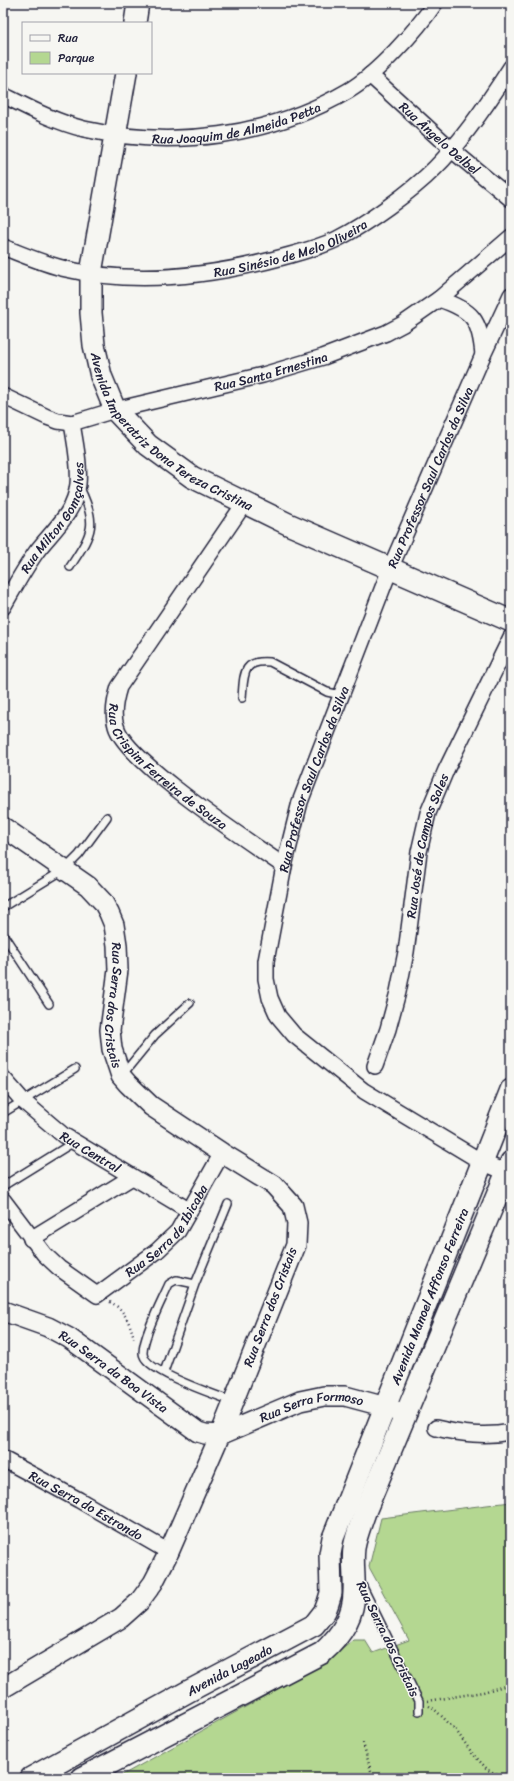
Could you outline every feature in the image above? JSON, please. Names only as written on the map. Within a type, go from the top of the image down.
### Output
[{"type":"main road","points":[[135,22],[138,3]]},
{"type":"main road","name":"Avenida Imperatriz Dona Tereza Cristina","points":[[126,74],[91,273],[91,313],[94,346],[101,376],[115,410],[148,445],[185,473],[244,504],[511,621]]},
{"type":"main road","name":"Avenida Manoel Affonso Ferreira","points":[[346,1502],[386,1407],[511,1090]]},
{"type":"main road","name":"Avenida Manoel Affonso Ferreira","points":[[353,1568],[354,1549],[364,1512],[509,1167]]},
{"type":"main road","name":"Avenida Lageado","points":[[31,1778],[188,1691],[314,1625],[325,1611],[328,1603],[330,1593],[330,1561],[333,1538],[346,1502]]},
{"type":"main road","points":[[82,1778],[322,1653],[342,1630],[351,1611],[355,1591],[353,1568]]},
{"type":"main road","points":[[314,1625],[332,1643]]},
{"type":"street","name":"Rua Joaquim de Almeida Petta","points":[[3,95],[49,117],[83,129],[116,135],[165,139],[199,137],[232,133],[270,125],[308,111],[348,91],[370,75],[401,43],[435,3]]},
{"type":"street","name":"Rua Sinésio de Melo Oliveira","points":[[3,247],[39,262],[66,269],[125,278],[155,278],[201,274],[249,266],[303,252],[337,239],[373,217],[434,169],[452,150],[511,67]]},
{"type":"street","name":"Rua Ângelo Delbel","points":[[370,75],[452,150],[511,199]]},
{"type":"street","name":"Rua Santa Ernestina","points":[[3,396],[47,417],[58,421],[72,423],[115,410],[263,374],[322,357],[386,333],[403,324],[439,299],[511,237]]},
{"type":"street","name":"Rua Professor Saul Carlos da Silva","points":[[509,1167],[482,1162],[364,1091],[294,1034],[278,1016],[270,998],[266,979],[266,961],[284,866],[300,802],[390,569],[483,355],[511,295]]},
{"type":"street","points":[[439,299],[459,305],[473,318],[481,336],[483,355]]},
{"type":"street","name":"Rua Milton Gomçalves","points":[[3,607],[24,569],[65,518],[74,500],[78,484],[78,462],[72,423]]},
{"type":"street","name":"Rua Crispim Ferreira de Souza","points":[[244,504],[119,687],[114,703],[116,727],[124,742],[185,796],[284,866]]},
{"type":"street","name":"Rua José de Campos Sales","points":[[376,1066],[398,992],[406,952],[419,852],[428,813],[446,770],[511,637]]},
{"type":"street","name":"Rua Serra dos Cristais","points":[[3,1688],[121,1618],[139,1602],[153,1583],[169,1552],[220,1435],[296,1245],[297,1223],[293,1206],[274,1185],[151,1106],[122,1076],[112,1049],[110,1030],[118,970],[117,945],[114,925],[103,902],[88,886],[65,869],[6,833]]},
{"type":"street","name":"Rua Central","points":[[3,1078],[23,1101],[63,1135],[190,1211]]},
{"type":"street","name":"Rua Serra de Ibicaba","points":[[97,1295],[157,1251],[178,1231],[222,1153]]},
{"type":"street","points":[[31,1239],[132,1177]]},
{"type":"street","points":[[3,1200],[31,1239],[44,1254],[59,1268],[97,1295]]},
{"type":"street","name":"Rua Serra da Boa Vista","points":[[3,1310],[48,1327],[69,1338],[198,1432],[220,1435]]},
{"type":"street","name":"Rua Serra Formoso","points":[[220,1435],[300,1401],[324,1396],[345,1396],[386,1407],[405,1415]]},
{"type":"street","points":[[436,1428],[464,1434],[496,1435],[511,1432]]},
{"type":"street","name":"Rua Serra do Estrondo","points":[[3,1459],[79,1500],[169,1552]]},
{"type":"lane","points":[[70,567],[89,537],[91,519],[86,500],[78,484]]},
{"type":"lane","points":[[242,698],[244,672],[251,664],[260,661],[270,662],[327,692],[341,695]]},
{"type":"lane","points":[[3,907],[65,869],[79,855],[107,817]]},
{"type":"lane","points":[[3,934],[48,1004]]},
{"type":"lane","points":[[122,1076],[155,1035],[190,1003]]},
{"type":"lane","points":[[3,1113],[75,1069]]},
{"type":"lane","points":[[3,1186],[74,1142]]},
{"type":"lane","points":[[164,1372],[195,1284],[228,1204]]},
{"type":"lane","points":[[195,1284],[176,1280],[169,1284],[145,1339],[143,1354],[145,1359],[151,1365],[178,1380],[233,1402]]},
{"type":"lane","name":"Rua Serra dos Cristais","points":[[353,1568],[393,1645],[419,1701],[419,1711]]},
{"type":"path","points":[[97,1295],[117,1306],[127,1317],[136,1348]]},
{"type":"path","points":[[419,1701],[465,1696],[511,1684]]},
{"type":"path","points":[[419,1701],[434,1709],[454,1729],[488,1770],[506,1778]]},
{"type":"path","points":[[363,1743],[371,1768],[372,1778]]},
{"type":"green space","points":[[511,1502],[511,1778],[117,1778],[330,1660],[353,1640],[365,1640],[373,1653],[409,1640],[369,1567],[381,1518]]}]
